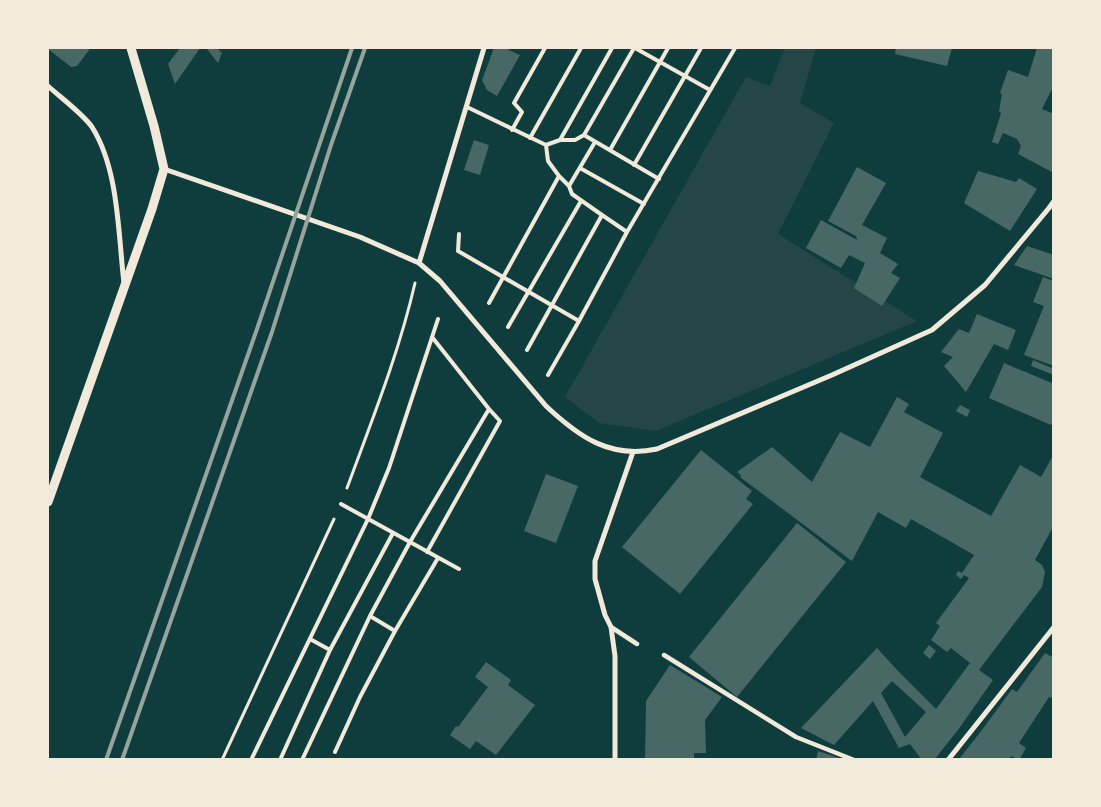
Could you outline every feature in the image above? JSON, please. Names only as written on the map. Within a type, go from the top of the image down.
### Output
[{"type":"street","points":[[48,502],[152,209],[164,168],[131,48]]},
{"type":"street","points":[[419,263],[484,48]]},
{"type":"street","points":[[48,86],[91,126],[105,153],[113,183],[124,286]]},
{"type":"street","points":[[164,168],[360,237],[419,263],[440,281],[546,406],[565,424],[582,436],[604,446],[633,452],[657,449],[832,375],[932,330],[984,285],[1054,201]]},
{"type":"street","points":[[615,760],[615,656],[611,627],[598,595],[595,579],[595,561],[633,452]]},
{"type":"street","points":[[948,760],[1054,626]]},
{"type":"street","points":[[611,627],[637,644]]},
{"type":"street","points":[[664,655],[796,737],[854,760]]},
{"type":"lane","points":[[512,130],[522,112],[514,103],[546,48]]},
{"type":"lane","points":[[530,138],[581,48]]},
{"type":"lane","points":[[560,140],[612,48]]},
{"type":"lane","points":[[467,107],[546,146],[560,140],[575,140],[584,135],[634,48],[710,90]]},
{"type":"lane","points":[[610,150],[668,48]]},
{"type":"lane","points":[[634,165],[701,48]]},
{"type":"lane","points":[[548,375],[627,232],[735,48]]},
{"type":"lane","points":[[584,135],[659,179]]},
{"type":"lane","points":[[570,186],[595,142]]},
{"type":"lane","points":[[546,146],[548,161],[559,176],[570,186],[572,194],[627,232]]},
{"type":"lane","points":[[580,168],[644,204]]},
{"type":"lane","points":[[489,304],[559,176]]},
{"type":"lane","points":[[508,326],[581,201]]},
{"type":"lane","points":[[528,350],[602,215]]},
{"type":"lane","points":[[459,234],[458,251],[579,321]]},
{"type":"lane","points":[[253,760],[252,758],[368,519],[389,468],[438,319]]},
{"type":"lane","points":[[427,552],[500,421],[489,410],[432,337]]},
{"type":"lane","points":[[302,760],[370,616],[410,542],[489,410]]},
{"type":"lane","points":[[341,504],[459,569]]},
{"type":"lane","points":[[280,760],[330,650],[393,533]]},
{"type":"lane","points":[[335,752],[360,698],[395,631],[438,558]]},
{"type":"lane","points":[[370,616],[395,631]]},
{"type":"lane","points":[[310,639],[330,650]]},
{"type":"shaded area","points":[[785,48],[816,48],[800,103],[834,123],[778,234],[917,321],[656,431],[599,423],[565,397],[746,77],[770,86]]},
{"type":"building","points":[[48,48],[89,48],[89,50],[77,66],[71,67]]},
{"type":"building","points":[[180,48],[200,48],[175,84],[168,64]]},
{"type":"building","points":[[217,48],[222,53],[218,63],[207,49]]},
{"type":"building","points":[[494,48],[505,48],[520,55],[497,96],[487,90],[482,80]]},
{"type":"building","points":[[896,48],[952,48],[947,66],[895,54]]},
{"type":"building","points":[[1037,48],[1054,48],[1054,90],[1052,89],[1042,109],[1054,114],[1052,172],[1018,154],[1021,146],[1017,139],[1003,133],[998,144],[992,142],[1001,113],[999,111],[1002,94],[1000,93],[1008,70],[1028,77]]},
{"type":"building","points":[[474,140],[489,145],[480,175],[464,170]]},
{"type":"building","points":[[857,167],[886,183],[862,225],[887,238],[880,253],[898,264],[891,273],[900,278],[882,306],[854,288],[865,263],[849,255],[841,268],[806,248],[821,220],[857,240],[856,236],[828,221]]},
{"type":"building","points":[[978,171],[1016,182],[1019,178],[1037,189],[1010,231],[964,203]]},
{"type":"building","points":[[1027,246],[1054,255],[1054,279],[1014,265]]},
{"type":"building","points":[[1043,277],[1054,281],[1054,366],[1024,355],[1044,306],[1033,302]]},
{"type":"building","points":[[977,314],[1016,330],[1008,350],[994,344],[966,392],[944,366],[953,357],[941,352],[959,329],[969,333]]},
{"type":"building","points":[[1033,360],[1054,369],[1054,375],[1031,366]]},
{"type":"building","points":[[1004,363],[1054,384],[1054,419],[1051,425],[989,398]]},
{"type":"building","points":[[897,397],[909,404],[904,412],[943,433],[920,477],[991,516],[1020,465],[1041,477],[1054,454],[1054,525],[1035,560],[1042,565],[1045,572],[1042,587],[979,670],[993,680],[958,730],[934,760],[922,760],[910,744],[899,748],[873,701],[834,745],[801,728],[877,648],[936,709],[970,663],[951,648],[947,652],[931,640],[940,626],[936,623],[969,578],[964,575],[961,579],[956,575],[958,571],[962,573],[974,555],[911,519],[906,528],[878,512],[852,561],[740,477],[741,475],[737,472],[772,447],[812,482],[840,432],[870,447]],"holes":[[[892,681],[926,712],[905,737],[881,693]]]},
{"type":"building","points":[[960,405],[970,410],[967,417],[956,411]]},
{"type":"building","points":[[701,450],[752,491],[746,499],[753,504],[680,594],[622,547]]},
{"type":"building","points":[[546,474],[578,486],[556,543],[524,531]]},
{"type":"building","points":[[797,523],[846,562],[737,697],[689,657]]},
{"type":"building","points":[[929,645],[936,651],[930,659],[923,653]]},
{"type":"building","points":[[1045,653],[1054,658],[1054,699],[1049,697],[1019,743],[1026,748],[1019,760],[1011,756],[1008,760],[963,760],[960,758],[1012,689],[1017,692]]},
{"type":"building","points":[[486,662],[511,680],[508,685],[535,705],[496,755],[476,741],[470,749],[450,735],[488,687],[475,677]]},
{"type":"building","points":[[670,665],[722,697],[705,720],[706,753],[694,753],[694,760],[645,760],[646,701]]},
{"type":"building","points":[[818,751],[842,759],[842,760],[816,760]]},
{"type":"railway","points":[[106,760],[257,329],[352,48]]},
{"type":"railway","points":[[122,760],[272,332],[331,145],[365,48]]}]
